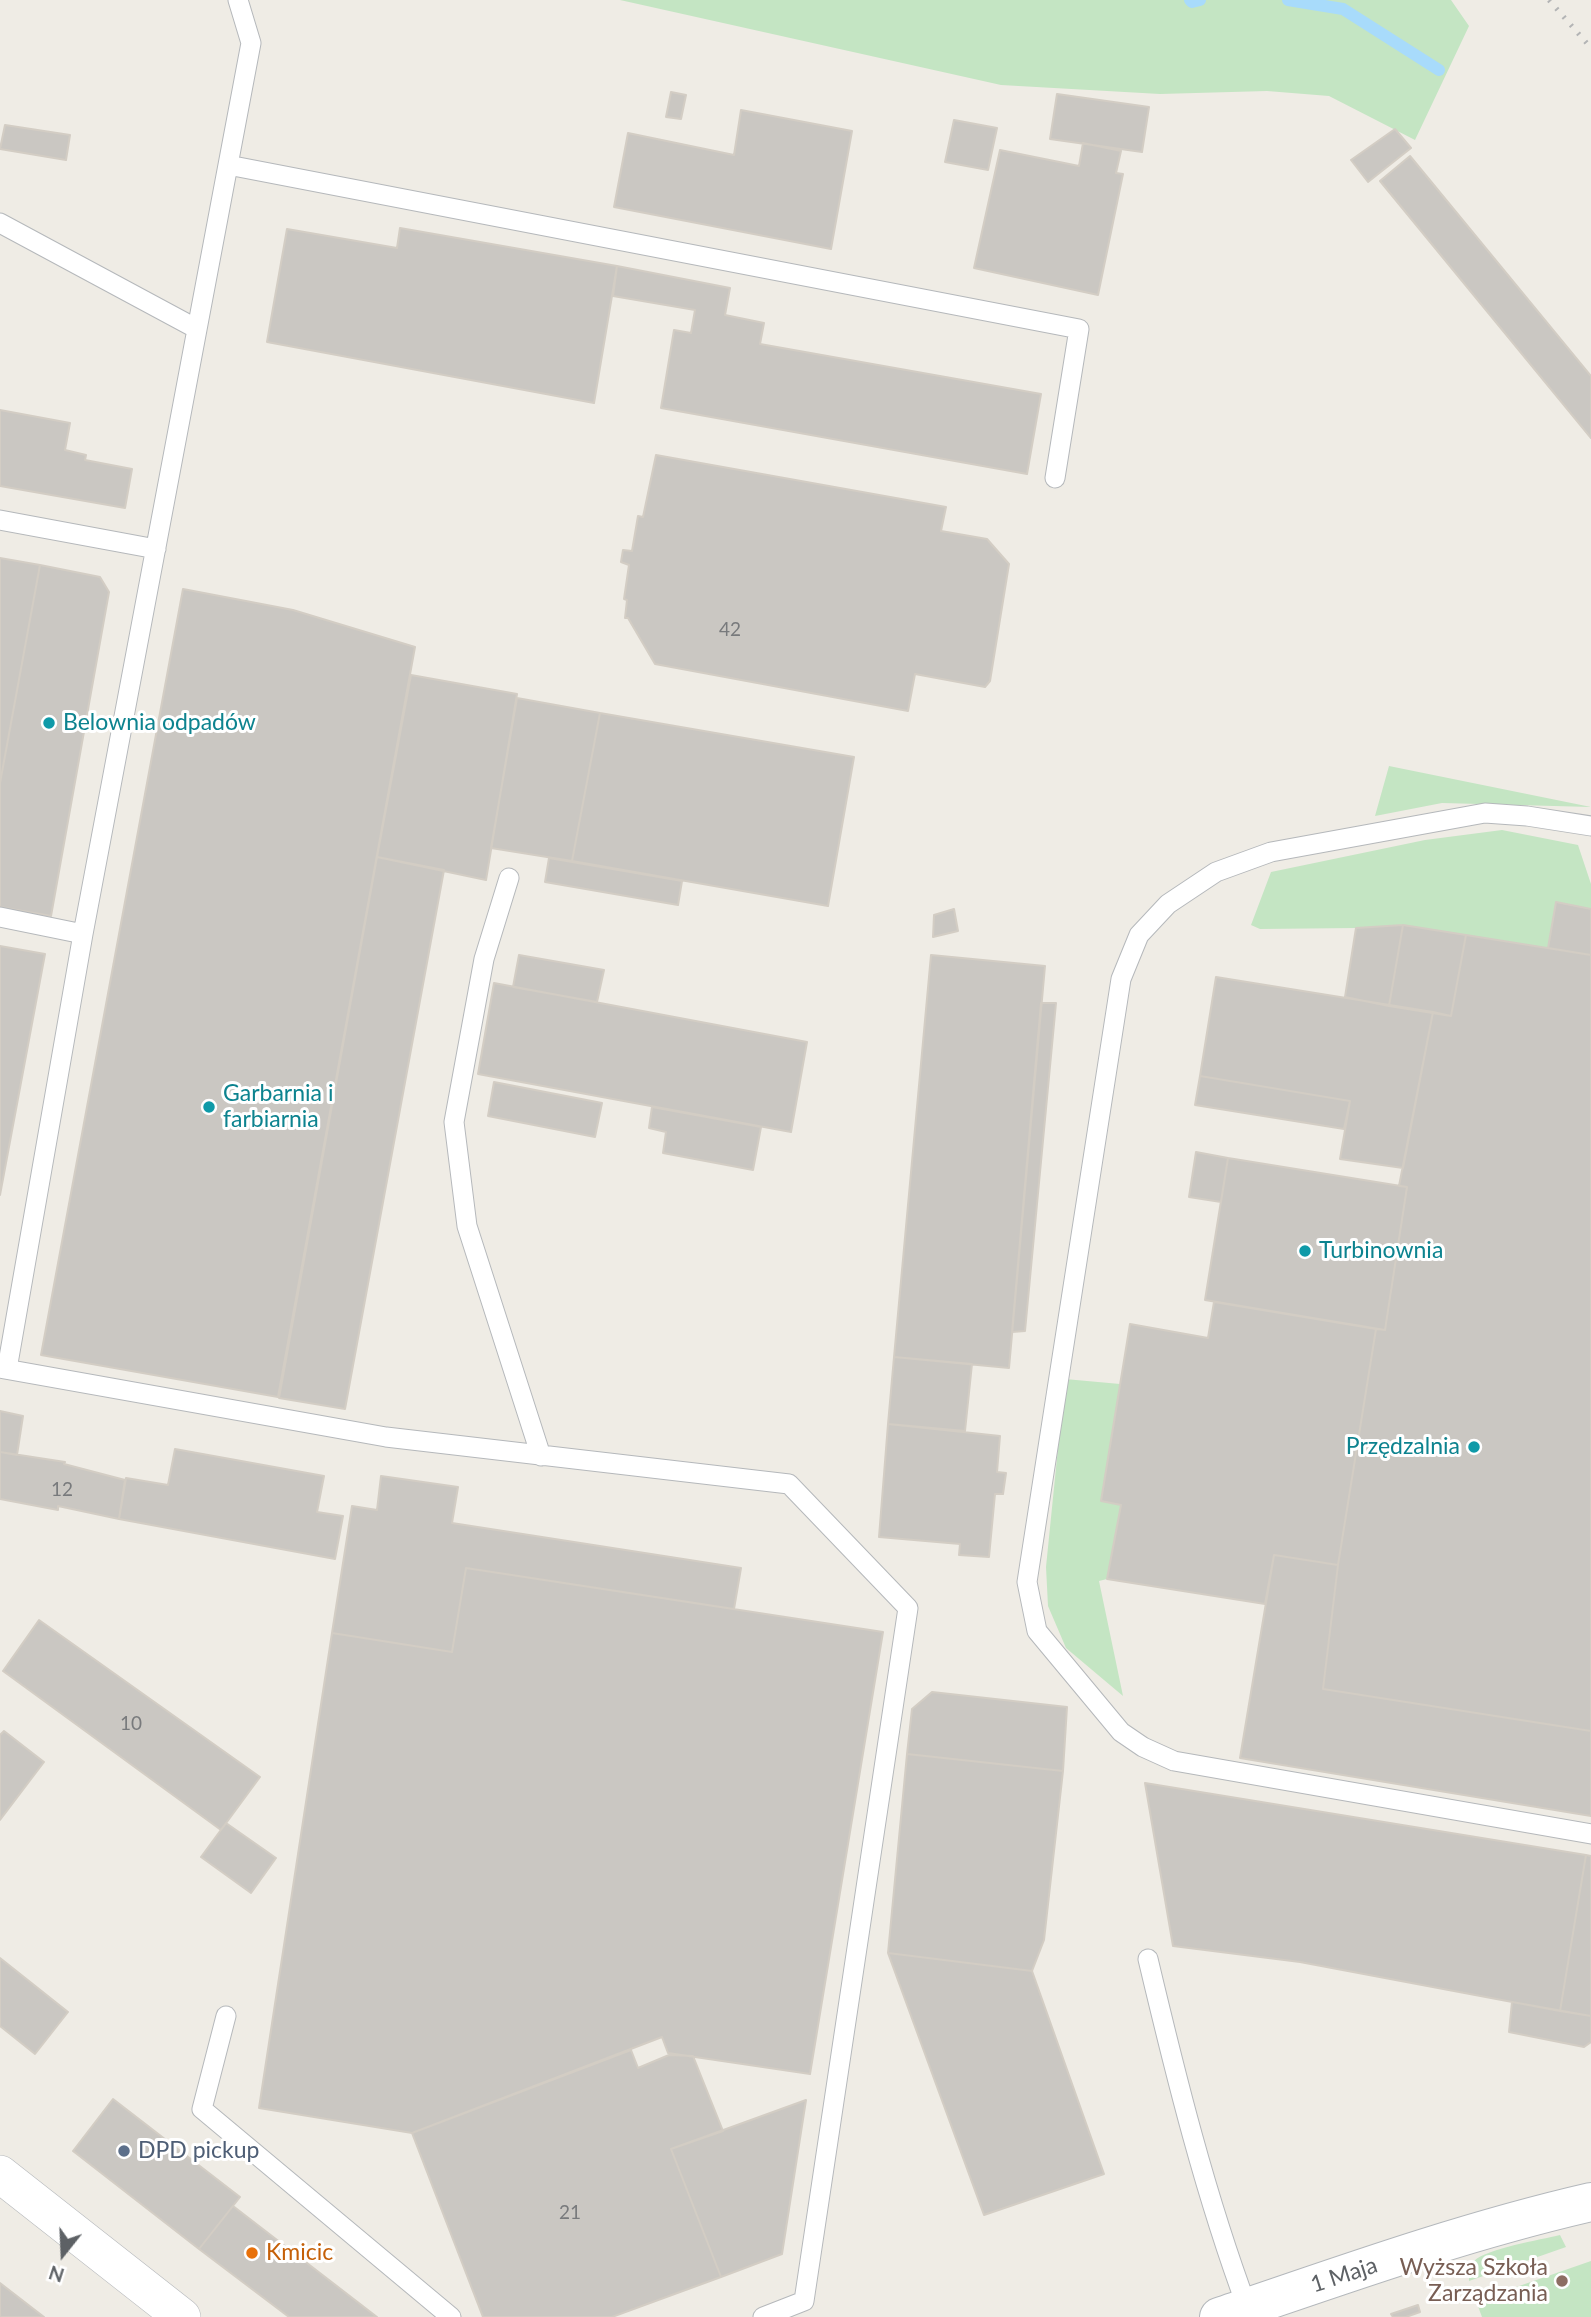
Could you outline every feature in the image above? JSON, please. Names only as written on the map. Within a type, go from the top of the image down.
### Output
[{"type":"main road","name":"1 Maja","points":[[1233,2312],[1371,2266],[1555,2210],[1591,2202]]},
{"type":"street","points":[[0,2174],[182,2317]]},
{"type":"lane","points":[[238,0],[251,43],[3,1368],[386,1437],[789,1484],[908,1608],[804,2301],[763,2317]]},
{"type":"lane","points":[[228,165],[1079,329],[1055,478]]},
{"type":"lane","points":[[0,223],[197,329]]},
{"type":"lane","points":[[0,520],[156,549]]},
{"type":"lane","points":[[1591,826],[1527,816],[1485,813],[1271,852],[1216,872],[1168,904],[1139,935],[1121,979],[1027,1582],[1037,1630],[1121,1732],[1143,1747],[1174,1761],[1591,1834]]},
{"type":"lane","points":[[509,878],[484,959],[454,1122],[467,1226],[541,1456]]},
{"type":"lane","points":[[0,918],[83,934]]},
{"type":"lane","points":[[1148,1959],[1182,2102],[1234,2271],[1233,2312]]},
{"type":"lane","points":[[226,2016],[202,2109],[451,2317]]},
{"type":"green space","points":[[620,0],[1451,0],[1469,26],[1415,140],[1329,96],[1267,91],[1160,94],[1001,85]]},
{"type":"green space","points":[[1389,766],[1591,807],[1442,803],[1375,816]]},
{"type":"green space","points":[[1502,830],[1578,845],[1591,884],[1591,909],[1556,903],[1548,948],[1403,925],[1260,929],[1251,925],[1271,872],[1425,840]]},
{"type":"green space","points":[[1065,1379],[1120,1384],[1101,1501],[1121,1505],[1107,1579],[1099,1581],[1123,1696],[1066,1648],[1048,1606],[1046,1567]]},
{"type":"green space","points":[[1560,2235],[1566,2247],[1469,2281],[1471,2265],[1481,2256],[1502,2248]]},
{"type":"green space","name":"Wyższa Szkoła Zarządzania","points":[[1591,2261],[1591,2317],[1482,2317],[1476,2301]]},
{"type":"building","points":[[671,92],[686,95],[681,119],[666,117]]},
{"type":"building","points":[[1057,94],[1149,107],[1142,152],[1050,139]]},
{"type":"building","points":[[741,110],[852,131],[831,249],[614,207],[628,133],[734,155]]},
{"type":"building","points":[[954,120],[997,128],[988,170],[945,162]]},
{"type":"building","points":[[5,125],[70,135],[66,160],[0,149]]},
{"type":"building","points":[[1395,129],[1411,148],[1368,182],[1351,160]]},
{"type":"building","points":[[1083,143],[1121,151],[1116,173],[1123,174],[1098,295],[974,268],[1000,150],[1079,166]]},
{"type":"building","points":[[1410,156],[1591,376],[1591,438],[1380,181]]},
{"type":"building","points":[[400,228],[617,266],[594,403],[267,342],[287,229],[397,248]]},
{"type":"building","points":[[617,266],[730,288],[725,315],[764,323],[760,344],[1041,394],[1027,474],[661,408],[674,330],[691,333],[695,310],[613,296]]},
{"type":"building","points":[[0,410],[70,423],[65,450],[86,455],[85,460],[132,469],[125,508],[0,486]]},
{"type":"building","points":[[656,455],[946,507],[941,531],[987,539],[1009,564],[990,681],[985,687],[915,674],[908,711],[655,664],[628,618],[625,618],[627,600],[624,599],[629,565],[621,562],[623,550],[632,551],[638,516],[643,517]]},
{"type":"building","points":[[0,558],[40,565],[0,783]]},
{"type":"building","name":"Belownia odpadów","points":[[40,565],[100,577],[109,592],[51,916],[0,907],[0,783]]},
{"type":"building","name":"Garbarnia i farbiarnia","points":[[183,589],[293,610],[415,647],[278,1397],[41,1355]]},
{"type":"building","points":[[411,675],[517,694],[486,880],[377,857]]},
{"type":"building","points":[[517,698],[600,713],[572,861],[491,848]]},
{"type":"building","points":[[600,713],[854,757],[828,906],[572,861]]},
{"type":"building","points":[[377,857],[444,870],[345,1409],[279,1398]]},
{"type":"building","points":[[549,858],[682,881],[678,905],[545,882]]},
{"type":"building","points":[[1556,902],[1591,909],[1591,955],[1548,948]]},
{"type":"building","points":[[954,909],[958,931],[933,937],[934,915]]},
{"type":"building","points":[[1403,925],[1389,1006],[1345,997],[1356,928]]},
{"type":"building","points":[[1403,925],[1466,935],[1451,1016],[1389,1006]]},
{"type":"building","name":"Przędzalnia","points":[[1466,935],[1591,955],[1591,1731],[1323,1689],[1338,1565],[1376,1329],[1385,1330],[1407,1187],[1399,1186],[1433,1012],[1451,1016]]},
{"type":"building","points":[[0,946],[45,954],[0,1195]]},
{"type":"building","points":[[519,955],[604,970],[597,1002],[513,987]]},
{"type":"building","points":[[931,955],[1045,966],[1009,1368],[894,1357]]},
{"type":"building","points":[[1216,977],[1433,1012],[1403,1168],[1340,1159],[1350,1101],[1200,1076]]},
{"type":"building","points":[[494,983],[807,1042],[791,1132],[478,1074]]},
{"type":"building","points":[[1041,1003],[1056,1003],[1025,1331],[1012,1332]]},
{"type":"building","points":[[1200,1076],[1350,1101],[1344,1129],[1195,1105]]},
{"type":"building","points":[[494,1082],[602,1103],[595,1137],[488,1116]]},
{"type":"building","points":[[652,1107],[761,1127],[753,1170],[663,1153],[666,1132],[649,1128]]},
{"type":"building","points":[[1196,1152],[1228,1158],[1221,1202],[1189,1197]]},
{"type":"building","name":"Turbinownia","points":[[1228,1158],[1407,1187],[1385,1330],[1205,1300]]},
{"type":"building","points":[[1214,1302],[1376,1329],[1338,1565],[1274,1555],[1265,1604],[1107,1579],[1121,1505],[1101,1501],[1130,1324],[1208,1338]]},
{"type":"building","points":[[894,1357],[972,1364],[965,1431],[888,1424]]},
{"type":"building","points":[[0,1411],[23,1416],[17,1455],[0,1452]]},
{"type":"building","points":[[888,1424],[1000,1436],[997,1472],[1006,1473],[1003,1494],[995,1494],[989,1557],[959,1555],[960,1544],[879,1537]]},
{"type":"building","points":[[175,1449],[324,1476],[317,1512],[343,1516],[335,1559],[119,1519],[126,1478],[168,1485]]},
{"type":"building","points":[[0,1452],[65,1462],[64,1464],[125,1480],[119,1519],[58,1506],[58,1510],[0,1499]]},
{"type":"building","points":[[381,1476],[458,1487],[452,1523],[741,1568],[734,1609],[466,1568],[452,1652],[332,1633],[352,1506],[377,1510]]},
{"type":"building","points":[[1274,1555],[1338,1565],[1323,1689],[1591,1731],[1591,1816],[1240,1758]]},
{"type":"building","points":[[466,1568],[883,1632],[810,2074],[668,2053],[662,2037],[412,2133],[259,2108],[332,1633],[452,1652]]},
{"type":"building","points":[[39,1620],[260,1777],[221,1830],[3,1671]]},
{"type":"building","points":[[932,1692],[1067,1707],[1063,1771],[907,1754],[912,1709]]},
{"type":"building","points":[[4,1731],[44,1762],[0,1820],[0,1735]]},
{"type":"building","points":[[907,1754],[1063,1771],[1044,1940],[1032,1971],[888,1953]]},
{"type":"building","points":[[1145,1783],[1586,1855],[1560,2011],[1300,1962],[1173,1946]]},
{"type":"building","points":[[226,1823],[276,1858],[251,1893],[201,1857]]},
{"type":"building","points":[[1586,1855],[1591,1856],[1591,2016],[1560,2011]]},
{"type":"building","points":[[888,1953],[1032,1971],[1104,2174],[984,2215]]},
{"type":"building","points":[[0,1958],[68,2012],[35,2054],[0,2026]]},
{"type":"building","points":[[1512,2002],[1591,2016],[1591,2042],[1584,2047],[1509,2032]]},
{"type":"building","points":[[631,2050],[638,2068],[669,2055],[693,2056],[723,2131],[671,2149],[721,2277],[612,2317],[483,2317],[412,2133]]},
{"type":"building","points":[[113,2099],[240,2197],[199,2249],[73,2151]]},
{"type":"building","points":[[806,2100],[782,2254],[721,2277],[671,2149]]},
{"type":"building","points":[[233,2206],[377,2317],[289,2317],[199,2249]]},
{"type":"building","points":[[0,2283],[44,2317],[0,2317]]},
{"type":"building","points":[[1418,2305],[1420,2312],[1406,2317],[1393,2317],[1391,2314]]},
{"type":"waterway","points":[[1190,0],[1200,0]]},
{"type":"waterway","points":[[1288,0],[1343,9],[1439,70]]},
{"type":"railway","points":[[1549,0],[1591,48]]},
{"type":"place","name":"Belownia odpadów","points":[[49,723]]},
{"type":"place","name":"Garbarnia i farbiarnia","points":[[209,1107]]},
{"type":"place","name":"Turbinownia","points":[[1305,1251]]},
{"type":"place","name":"Przędzalnia","points":[[1474,1447]]},
{"type":"place","name":"DPD pickup","points":[[124,2151]]},
{"type":"place","name":"Kmicic","points":[[252,2253]]},
{"type":"place","name":"Wyższa Szkoła Zarządzania","points":[[1562,2281]]}]
